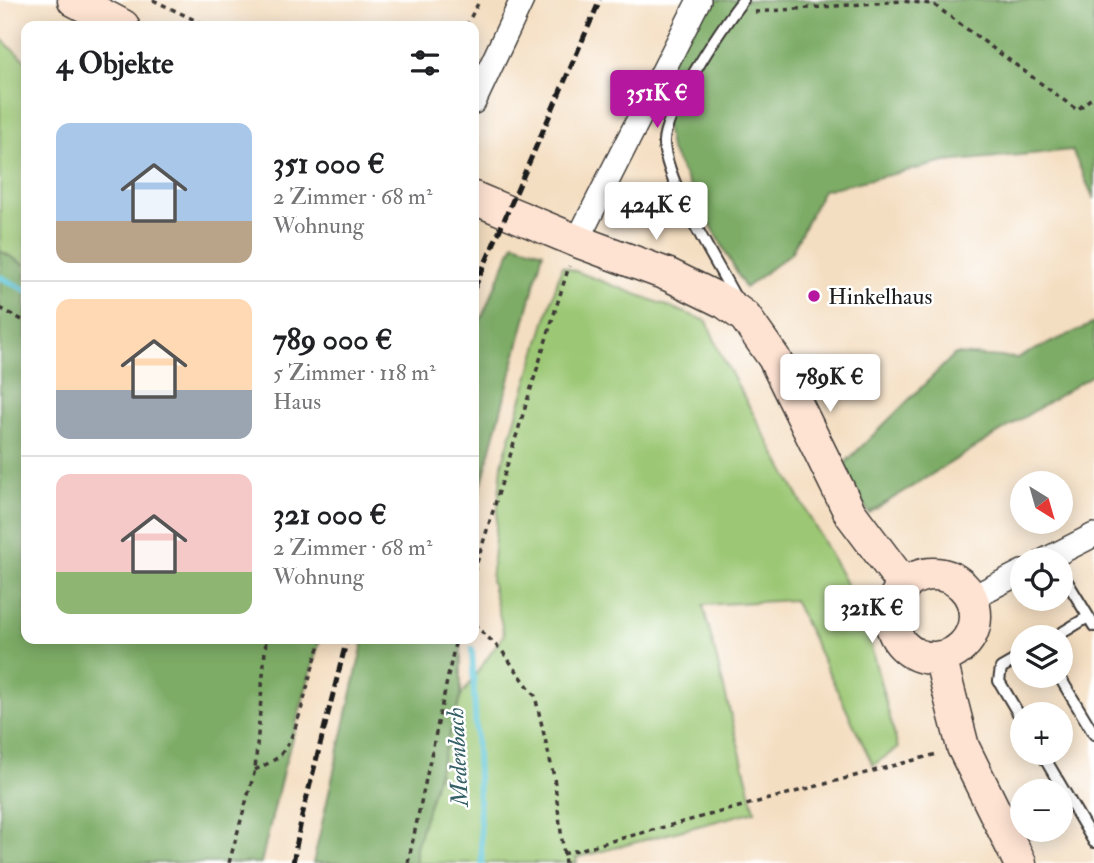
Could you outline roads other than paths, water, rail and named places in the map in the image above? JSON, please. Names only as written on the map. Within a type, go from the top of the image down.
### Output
[{"type":"main road","points":[[74,0],[114,21]]},
{"type":"main road","points":[[479,200],[577,241],[669,275],[726,303],[745,317],[774,358],[850,513],[905,586]]},
{"type":"main road","points":[[928,574],[954,579],[971,598],[975,611],[970,636],[952,653],[929,658],[909,650],[896,634],[892,624],[894,603],[905,586],[928,574]]},
{"type":"main road","points":[[940,657],[963,747],[1020,863]]},
{"type":"street","points":[[479,91],[522,0]]},
{"type":"street","points":[[577,241],[699,0]]},
{"type":"street","points":[[1073,549],[1094,535]]},
{"type":"street","points":[[971,598],[1010,578]]},
{"type":"lane","points":[[743,0],[705,51],[663,141],[671,174],[745,317]]},
{"type":"lane","points":[[1073,593],[1091,621],[1073,629]]},
{"type":"lane","points":[[1010,663],[1001,668],[999,681],[1011,702]]},
{"type":"lane","points":[[1066,688],[1094,734]]},
{"type":"lane","points":[[1049,765],[1094,842]]},
{"type":"waterway","name":"Medenbach","points":[[0,277],[21,288]]},
{"type":"waterway","name":"Medenbach","points":[[472,649],[482,863]]},
{"type":"railway","points":[[479,278],[600,0]]},
{"type":"railway","points":[[293,863],[302,816],[346,644]]},
{"type":"place","name":"Hinkelhaus","points":[[814,296]]}]
